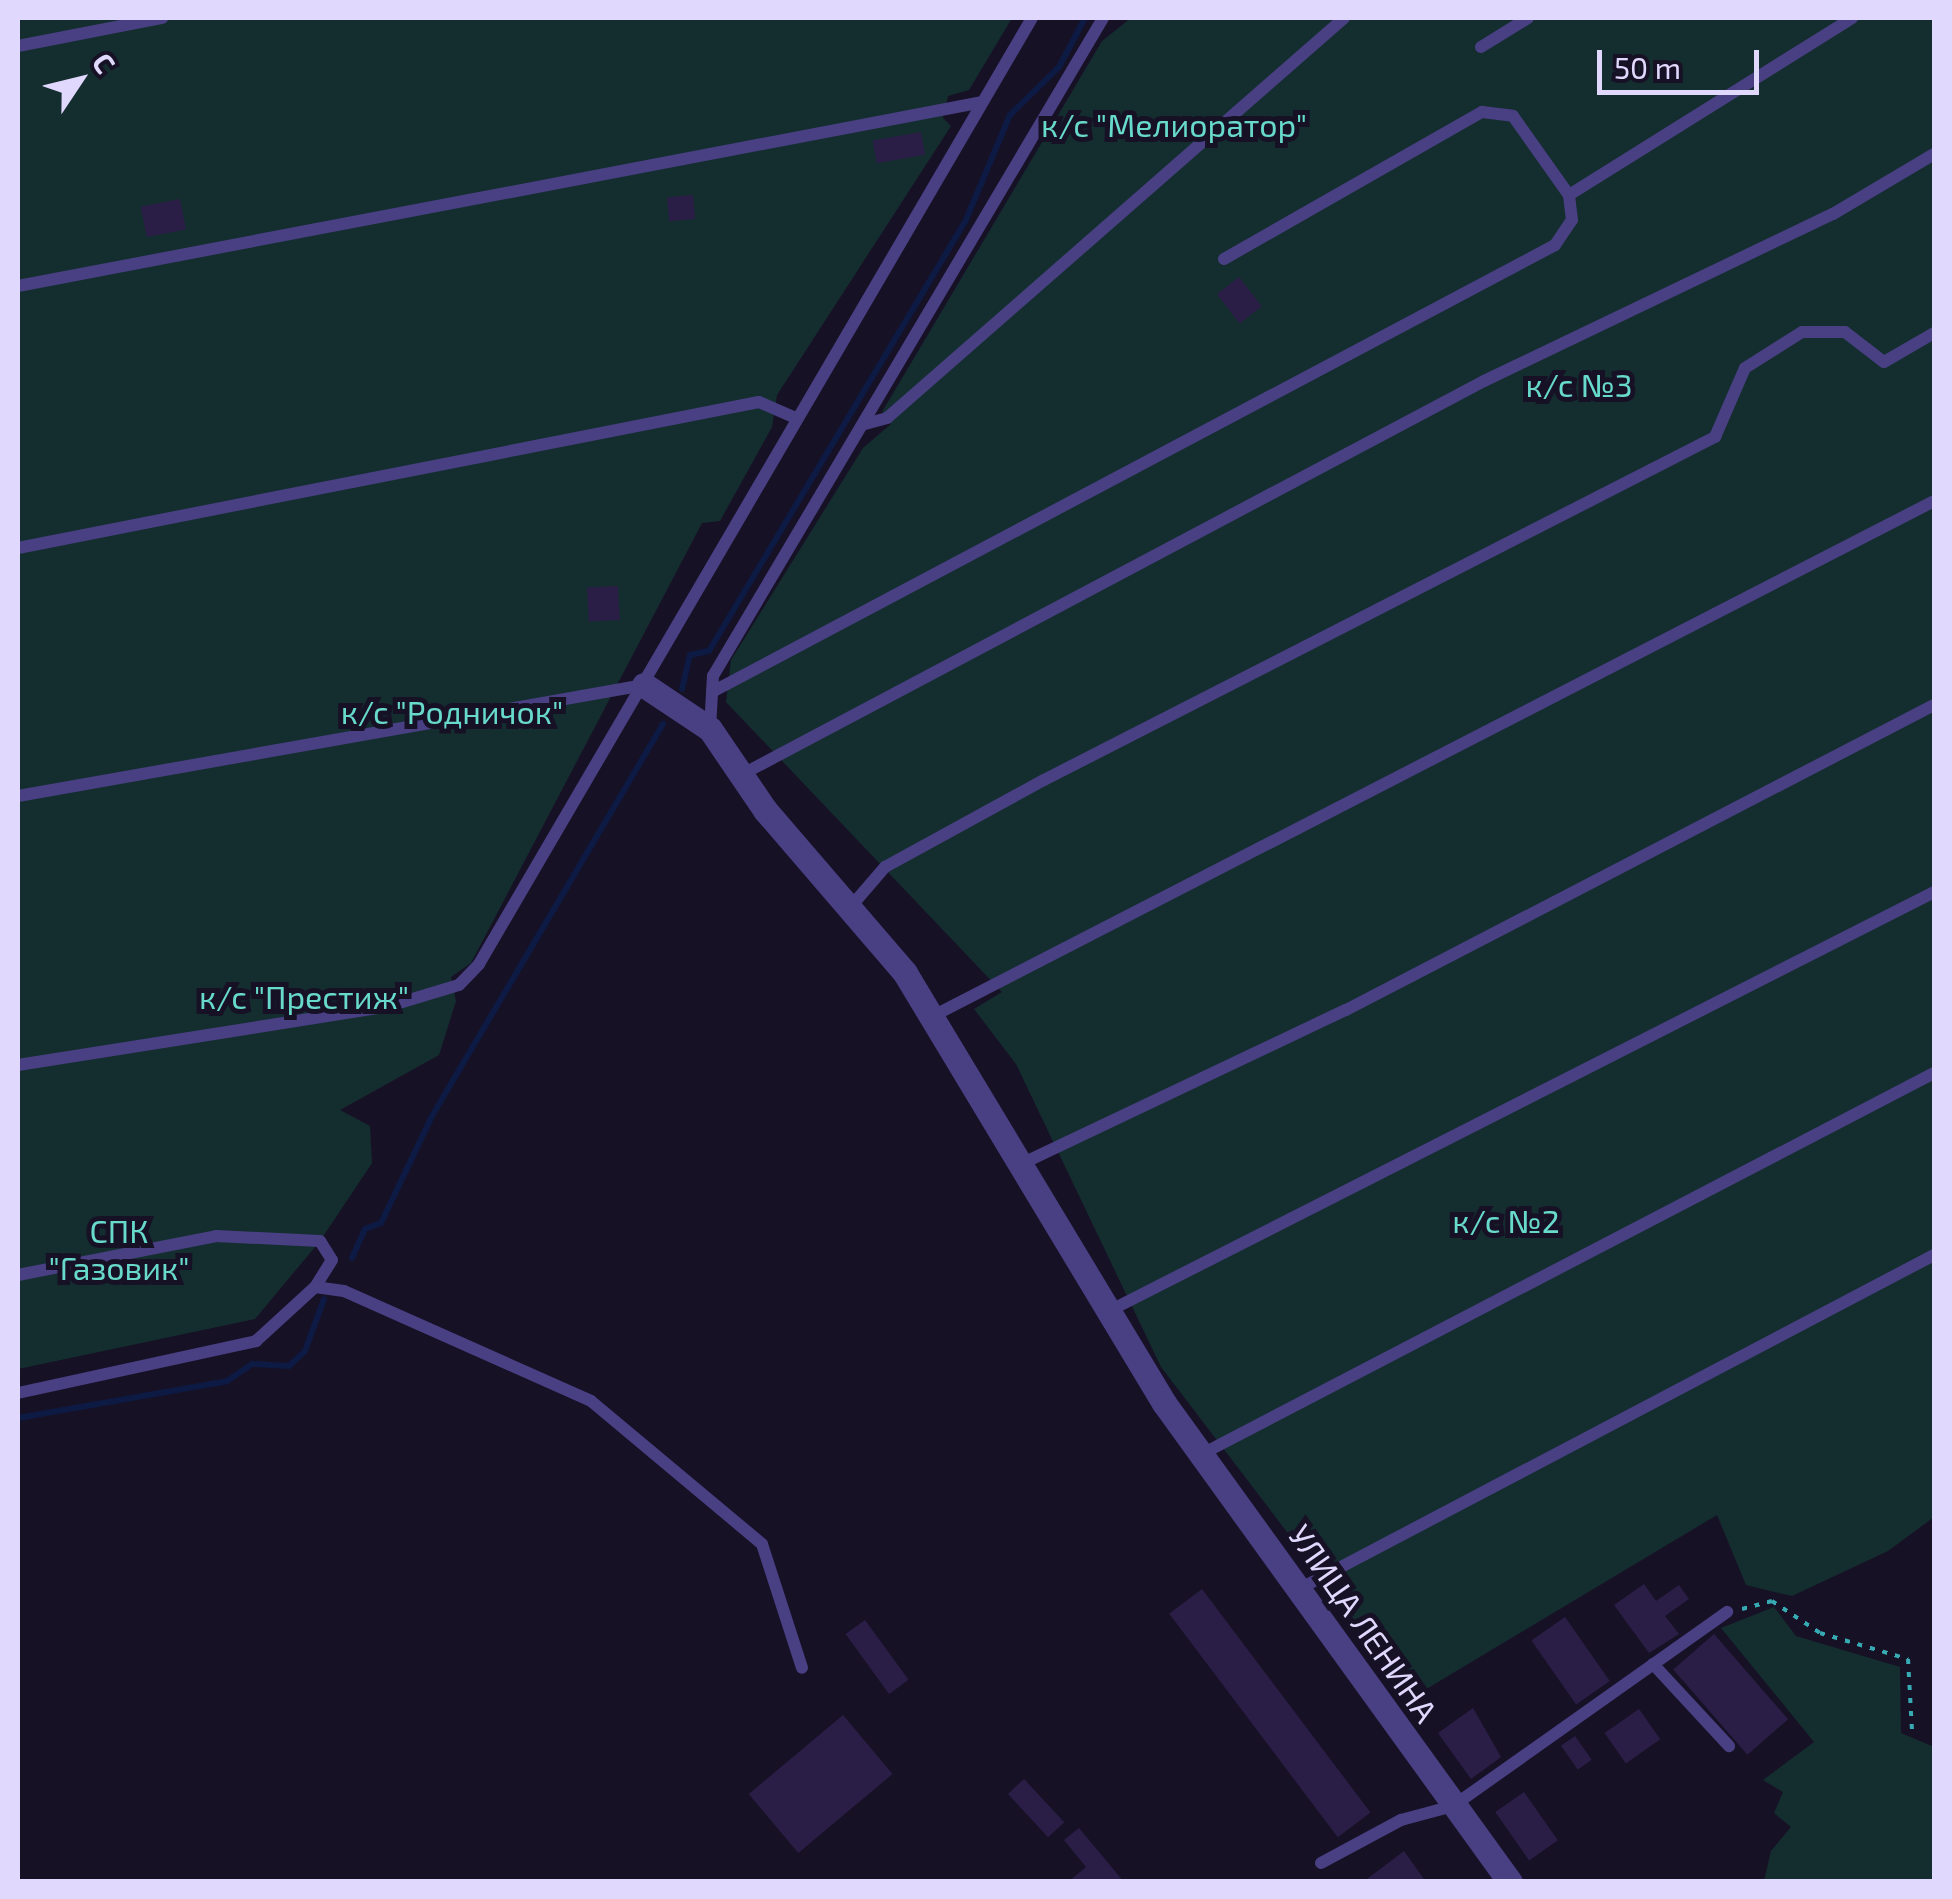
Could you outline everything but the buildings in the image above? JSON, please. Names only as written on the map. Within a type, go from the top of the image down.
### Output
[{"type":"street","points":[[644,686],[710,729]]},
{"type":"street","name":"УЛИЦА ЛЕНИНА","points":[[710,729],[741,776],[854,904],[931,1016],[1105,1313],[1164,1403],[1510,1882]]},
{"type":"lane","points":[[18,46],[162,18]]},
{"type":"lane","points":[[18,1065],[386,1006],[459,985],[644,686],[796,418],[1032,18]]},
{"type":"lane","points":[[710,729],[713,676],[1102,18]]},
{"type":"lane","points":[[865,424],[886,418],[1344,18]]},
{"type":"lane","points":[[1480,46],[1528,18]]},
{"type":"lane","points":[[1569,194],[1852,18]]},
{"type":"lane","points":[[18,286],[983,102]]},
{"type":"lane","points":[[712,692],[1555,244],[1572,220],[1569,194],[1513,116],[1482,112],[1224,260]]},
{"type":"lane","points":[[741,776],[1484,380],[1833,214],[1934,154]]},
{"type":"lane","points":[[854,904],[885,867],[1028,788],[1715,437],[1744,368],[1802,332],[1845,332],[1884,362],[1934,333]]},
{"type":"lane","points":[[18,548],[759,402],[796,418]]},
{"type":"lane","points":[[931,1016],[1934,501]]},
{"type":"lane","points":[[18,796],[644,686]]},
{"type":"lane","points":[[1019,1166],[1346,1010],[1934,706]]},
{"type":"lane","points":[[1105,1313],[1934,892]]},
{"type":"lane","points":[[1202,1454],[1934,1073]]},
{"type":"lane","points":[[18,1276],[216,1236],[320,1241],[332,1260],[315,1287],[256,1340],[18,1393]]},
{"type":"lane","points":[[1301,1588],[1934,1255]]},
{"type":"lane","points":[[315,1287],[344,1291],[591,1401],[762,1544],[802,1668]]},
{"type":"lane","points":[[1321,1864],[1401,1820],[1453,1806],[1727,1612]]},
{"type":"lane","points":[[1653,1664],[1729,1746]]},
{"type":"path","points":[[1727,1612],[1772,1601],[1820,1633],[1908,1659],[1912,1732]]},
{"type":"green space","points":[[18,18],[1012,18],[969,90],[948,96],[943,118],[951,126],[777,395],[772,427],[720,521],[702,523],[471,963],[451,977],[456,1001],[439,1055],[340,1110],[370,1126],[372,1163],[320,1241],[255,1319],[18,1369]]},
{"type":"green space","points":[[1131,18],[1934,18],[1934,1517],[1888,1551],[1792,1596],[1746,1585],[1717,1515],[1413,1697],[1161,1367],[1016,1064],[974,1009],[1002,992],[726,702],[731,660],[863,448],[891,424],[882,412],[1102,41]]},
{"type":"green space","points":[[1774,1607],[1796,1636],[1900,1667],[1901,1733],[1934,1747],[1934,1881],[1764,1881],[1771,1851],[1791,1827],[1774,1813],[1783,1792],[1763,1780],[1814,1742],[1721,1628]]},
{"type":"waterway","points":[[682,689],[690,655],[709,651],[965,222],[1010,115],[1059,67],[1085,18]]},
{"type":"waterway","points":[[352,1258],[365,1229],[381,1223],[432,1116],[663,724]]},
{"type":"waterway","points":[[18,1418],[227,1381],[252,1364],[289,1366],[305,1351],[324,1299]]},
{"type":"park label","name":"к/с \"Мелиоратор\"","points":[[1174,124]]},
{"type":"park label","name":"к/с №3","points":[[1579,384]]},
{"type":"park label","name":"к/с \"Родничок\"","points":[[452,711]]},
{"type":"park label","name":"к/с \"Престиж\"","points":[[304,996]]},
{"type":"park label","name":"к/с №2","points":[[1506,1220]]},
{"type":"park label","name":"СПК \"Газовик\"","points":[[119,1250]]}]
